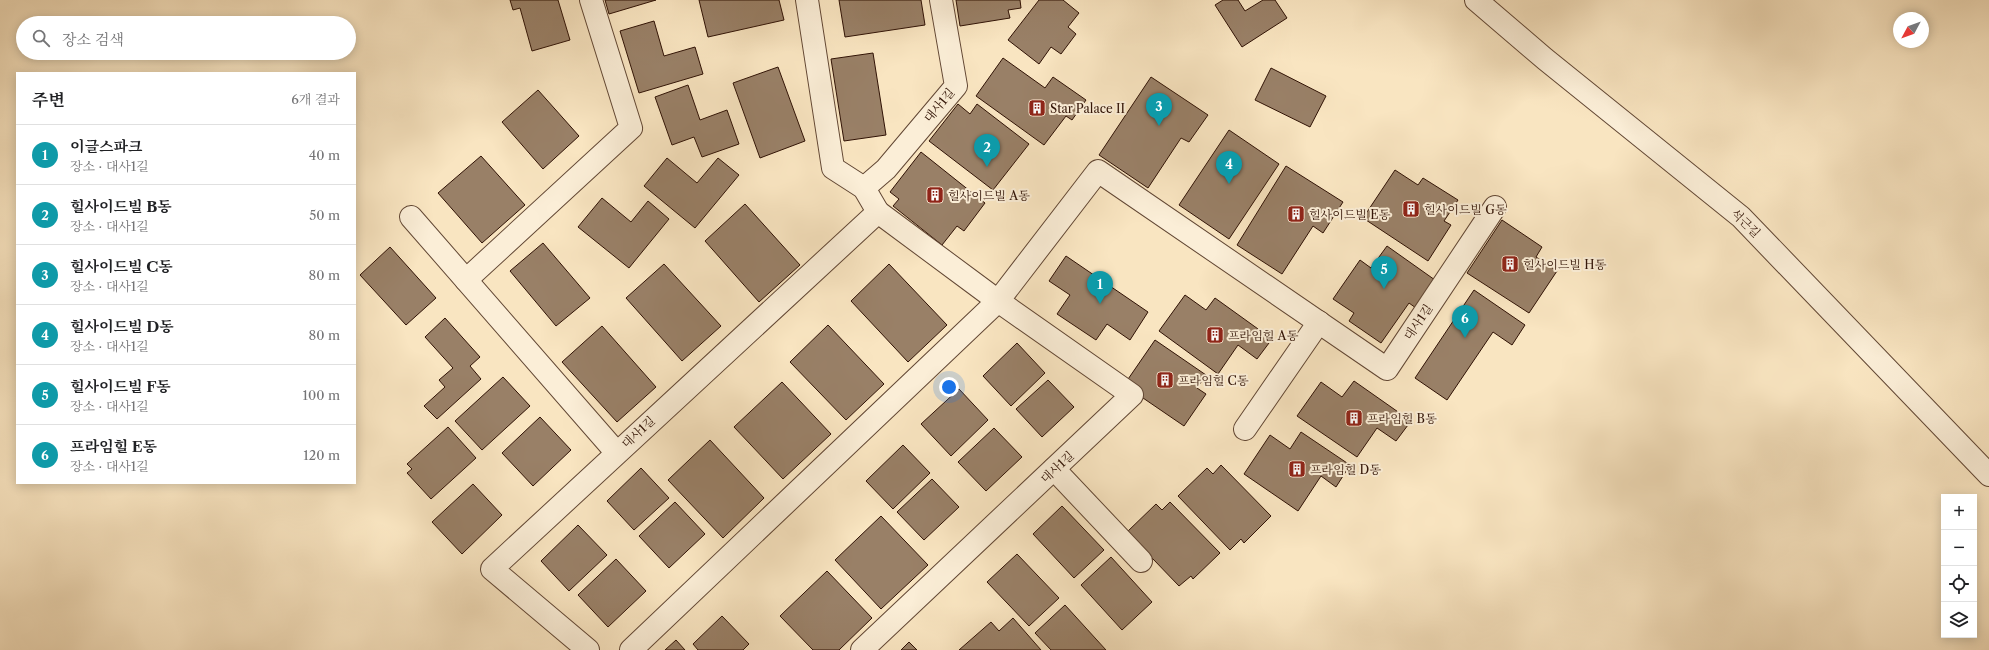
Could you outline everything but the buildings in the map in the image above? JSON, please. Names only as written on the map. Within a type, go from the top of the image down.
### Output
[{"type":"street","points":[[466,280],[632,128],[590,0]]},
{"type":"street","name":"대사1길","points":[[807,0],[833,168],[864,188],[878,212],[998,301],[1132,395],[862,650]]},
{"type":"street","name":"대사1길","points":[[864,188],[886,169],[956,86],[941,0]]},
{"type":"street","name":"석근길","points":[[1476,0],[1551,64],[1741,217],[1989,475]]},
{"type":"street","name":"대사1길","points":[[631,650],[998,301],[1098,171],[1387,369],[1496,207]]},
{"type":"street","name":"대사1길","points":[[588,650],[492,568],[616,452],[878,212]]},
{"type":"street","points":[[411,217],[616,452]]},
{"type":"street","points":[[1245,429],[1319,322]]},
{"type":"street","points":[[1054,469],[1142,561]]},
{"type":"place","name":"Star Palace II","points":[[1037,108]]},
{"type":"place","name":"힐사이드빌 C동","points":[[1159,126]]},
{"type":"place","name":"힐사이드빌 B동","points":[[987,167]]},
{"type":"place","name":"힐사이드빌 D동","points":[[1229,184]]},
{"type":"place","name":"힐사이드빌 A동","points":[[935,195]]},
{"type":"place","name":"힐사이드빌 G동","points":[[1411,209]]},
{"type":"place","name":"힐사이드빌 E동","points":[[1296,214]]},
{"type":"place","name":"힐사이드빌 H동","points":[[1510,264]]},
{"type":"place","name":"힐사이드빌 F동","points":[[1384,289]]},
{"type":"place","name":"이글스파크","points":[[1100,304]]},
{"type":"place","name":"프라임힐 A동","points":[[1215,335]]},
{"type":"place","name":"프라임힐 E동","points":[[1465,338]]},
{"type":"place","name":"프라임힐 C동","points":[[1165,380]]},
{"type":"place","name":"프라임힐 B동","points":[[1354,418]]},
{"type":"place","name":"프라임힐 D동","points":[[1297,469]]}]
